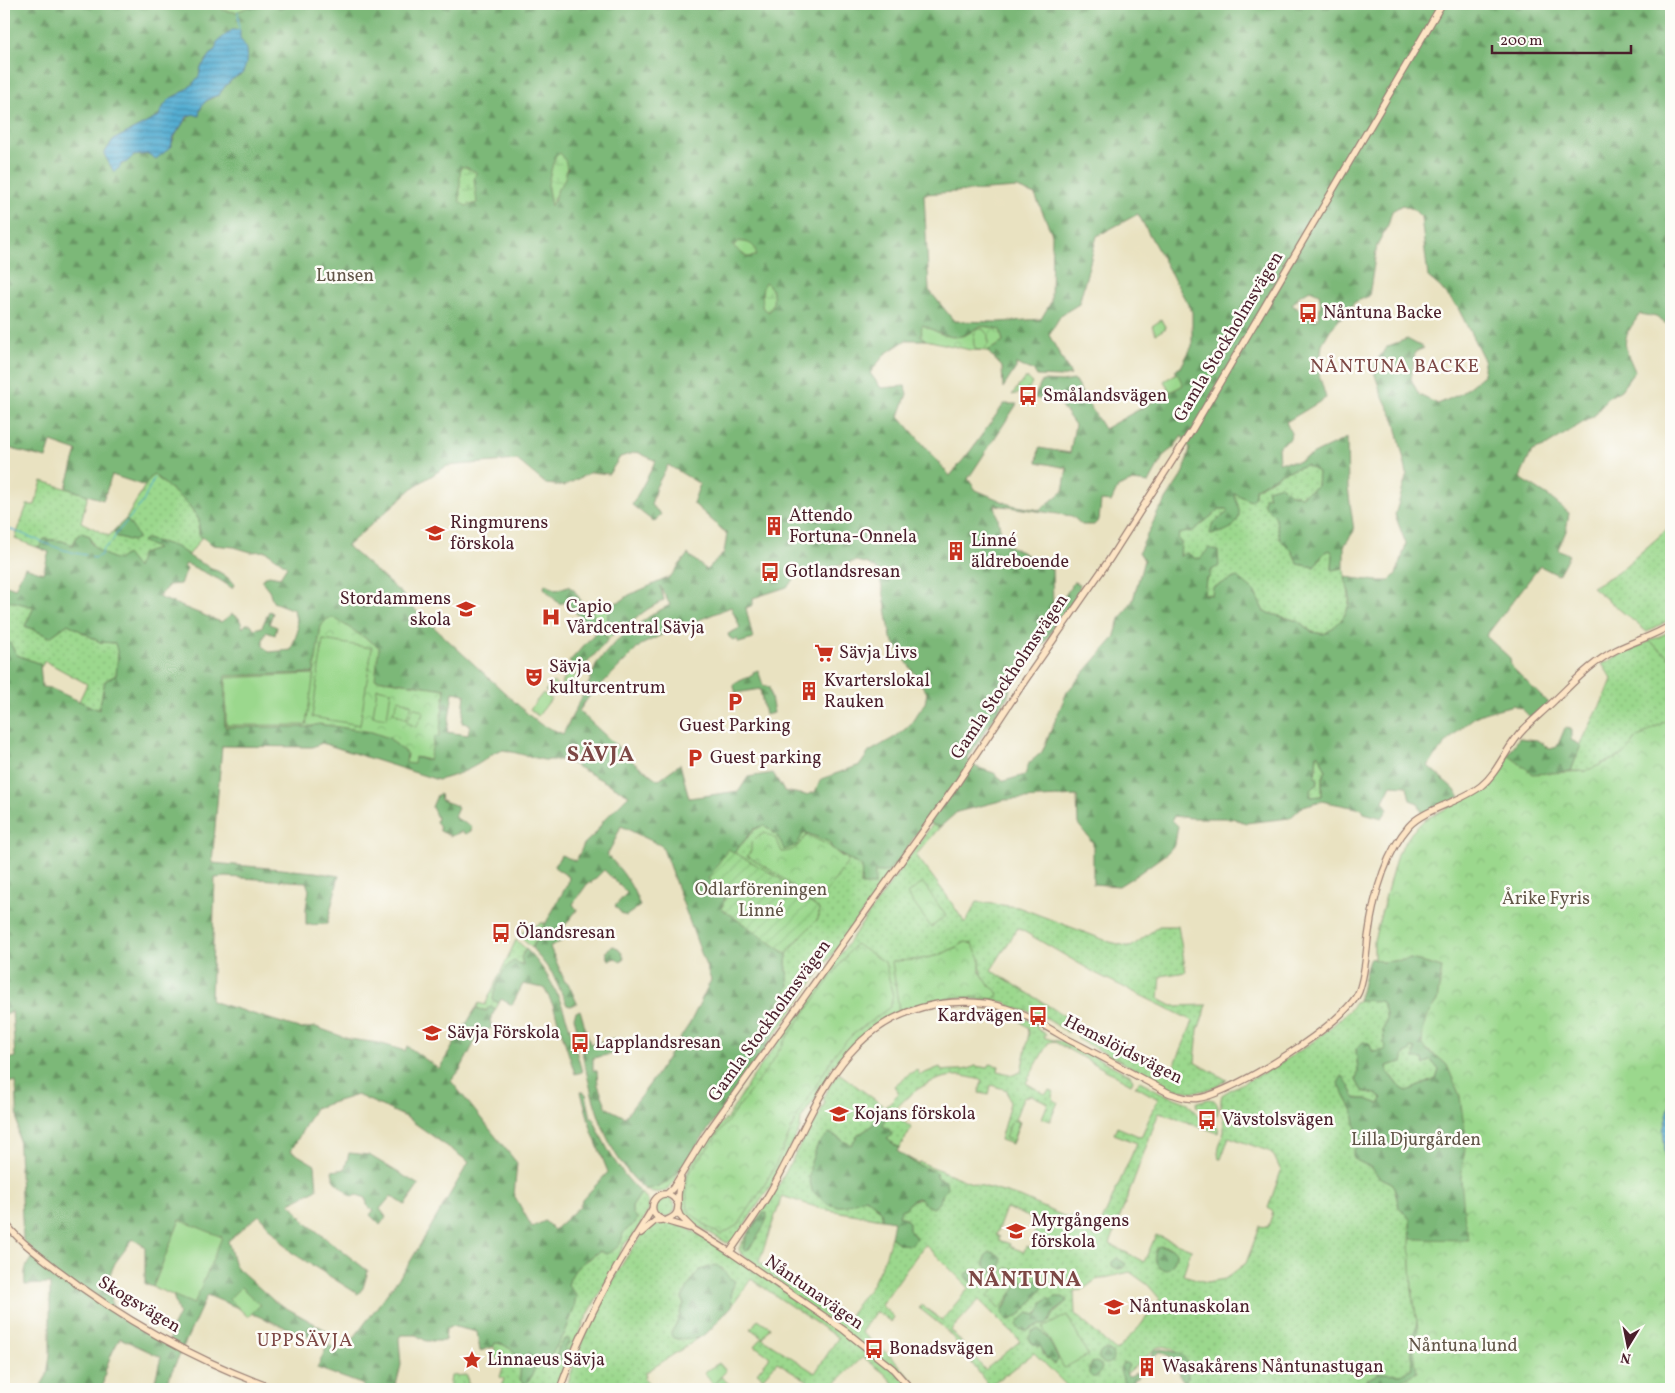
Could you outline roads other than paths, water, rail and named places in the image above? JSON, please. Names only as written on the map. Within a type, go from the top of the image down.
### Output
[{"type":"street","name":"Gamla Stockholmsvägen","points":[[667,1194],[673,1188],[705,1136],[956,785],[1024,682],[1109,560],[1192,430],[1442,4]]},
{"type":"street","name":"Hemslöjdsvägen","points":[[730,1252],[770,1192],[837,1067],[857,1044],[878,1027],[922,1007],[952,1002],[968,1002],[1002,1007],[1031,1019],[1164,1090],[1189,1099],[1216,1094],[1283,1057],[1315,1036],[1351,1004],[1359,991],[1364,972],[1371,917],[1382,874],[1393,849],[1410,825],[1423,816],[1462,798],[1483,785],[1516,737],[1584,672],[1615,650],[1671,625]]},
{"type":"street","name":"Gamla Stockholmsvägen","points":[[678,1207],[679,1187],[684,1170]]},
{"type":"street","points":[[560,1389],[571,1356],[601,1296],[628,1247],[652,1209],[653,1203],[657,1197],[667,1194],[675,1198],[678,1207],[673,1218],[654,1220],[628,1247]]},
{"type":"street","name":"Nåntunavägen","points":[[678,1207],[680,1216],[693,1229],[844,1330],[893,1369],[912,1389]]},
{"type":"street","points":[[652,1209],[656,1216],[665,1220]]},
{"type":"street","name":"Nåntunavägen","points":[[665,1220],[693,1229]]},
{"type":"street","name":"Skogsvägen","points":[[4,1221],[36,1253],[82,1288],[139,1326],[195,1355],[275,1389]]},
{"type":"water","points":[[232,30],[240,30],[240,39],[246,51],[246,60],[242,74],[229,82],[219,95],[205,102],[199,116],[193,114],[187,117],[173,138],[171,147],[156,159],[148,154],[133,156],[127,162],[121,164],[114,172],[104,154],[113,140],[158,117],[165,104],[171,98],[192,85],[199,76],[201,67],[216,48],[217,42]]},
{"type":"water","points":[[1671,1101],[1671,1166],[1666,1163],[1663,1129]]},
{"type":"waterway","points":[[238,11],[239,30]]},
{"type":"waterway","points":[[91,557],[94,558],[101,555],[103,549],[112,542],[116,534],[143,502],[154,478]]},
{"type":"waterway","points":[[4,527],[54,547],[86,555]]},
{"type":"place","name":"Nåntuna Backe","points":[[1308,313]]},
{"type":"place","name":"Smålandsvägen","points":[[1028,396]]},
{"type":"place","name":"Attendo Fortuna-Onnela","points":[[774,526]]},
{"type":"place","name":"Ringmurens förskola","points":[[435,533]]},
{"type":"place","name":"Linné äldreboende","points":[[956,551]]},
{"type":"place","name":"Gotlandsresan","points":[[770,572]]},
{"type":"place","name":"Stordammens skola","points":[[466,609]]},
{"type":"place","name":"Capio Vårdcentral Sävja","points":[[551,617]]},
{"type":"place","name":"Sävja Livs","points":[[824,653]]},
{"type":"place","name":"Sävja kulturcentrum","points":[[534,677]]},
{"type":"place","name":"Kvarterslokal Rauken","points":[[809,691]]},
{"type":"place","name":"Guest Parking","points":[[735,702]]},
{"type":"place","name":"Guest parking","points":[[695,758]]},
{"type":"place","name":"Ölandsresan","points":[[501,933]]},
{"type":"place","name":"Kardvägen","points":[[1038,1016]]},
{"type":"place","name":"Sävja Förskola","points":[[432,1033]]},
{"type":"place","name":"Lapplandsresan","points":[[580,1043]]},
{"type":"place","name":"Kojans förskola","points":[[839,1114]]},
{"type":"place","name":"Vävstolsvägen","points":[[1207,1120]]},
{"type":"place","name":"Myrgångens förskola","points":[[1016,1231]]},
{"type":"place","name":"Nåntunaskolan","points":[[1114,1307]]},
{"type":"place","name":"Bonadsvägen","points":[[874,1349]]},
{"type":"place","name":"Linnaeus Sävja","points":[[472,1360]]},
{"type":"place","name":"Wasakårens Nåntunastugan","points":[[1147,1367]]},
{"type":"district","name":"NÅNTUNA BACKE","points":[[1395,367]]},
{"type":"district","name":"SÄVJA","points":[[601,755]]},
{"type":"district","name":"NÅNTUNA","points":[[1025,1280]]},
{"type":"district","name":"UPPSÄVJA","points":[[305,1341]]},
{"type":"park label","name":"Lunsen","points":[[345,276]]},
{"type":"park label","name":"Årike Fyris","points":[[1546,899]]},
{"type":"park label","name":"Odlarföreningen Linné","points":[[761,900]]},
{"type":"park label","name":"Lilla Djurgården","points":[[1416,1140]]},
{"type":"park label","name":"Nåntuna lund","points":[[1463,1346]]}]
